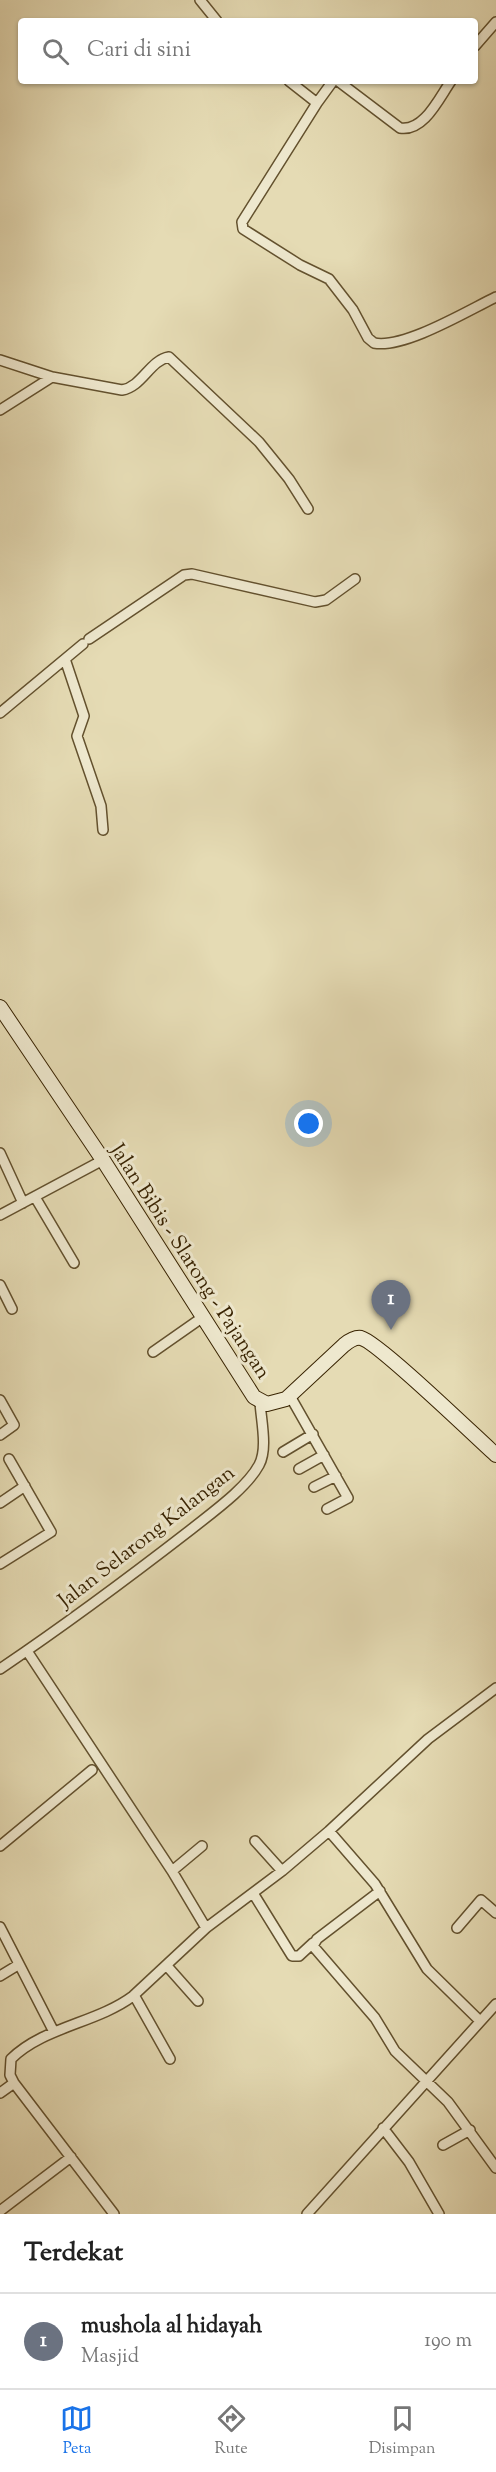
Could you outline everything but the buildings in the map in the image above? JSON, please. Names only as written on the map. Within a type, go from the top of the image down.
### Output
[{"type":"main road","name":"Jalan Bibis - Slarong - Pajangan","points":[[0,1007],[103,1160],[250,1393],[260,1402],[267,1404],[290,1396],[344,1345],[351,1340],[361,1338],[371,1343],[394,1362],[496,1455]]},
{"type":"street","points":[[200,0],[215,18]]},
{"type":"street","points":[[478,43],[496,22]]},
{"type":"street","points":[[293,84],[317,103]]},
{"type":"street","points":[[331,84],[242,222],[243,229],[300,265],[329,279],[353,310],[368,338],[374,343],[396,342],[413,337],[496,297]]},
{"type":"street","points":[[342,84],[400,128],[408,129],[416,127],[423,120],[450,84]]},
{"type":"street","points":[[0,360],[52,377],[126,389],[162,359],[169,357],[259,442],[289,479],[308,509]]},
{"type":"street","points":[[0,410],[52,377]]},
{"type":"street","points":[[0,713],[86,642],[184,575],[192,574],[315,603],[326,600],[355,579]]},
{"type":"street","points":[[65,659],[84,716],[77,736],[101,806],[103,830]]},
{"type":"street","points":[[0,1153],[23,1203]]},
{"type":"street","points":[[0,1215],[103,1160]]},
{"type":"street","points":[[35,1197],[74,1263]]},
{"type":"street","points":[[0,1285],[12,1309]]},
{"type":"street","points":[[153,1352],[203,1317]]},
{"type":"street","points":[[290,1396],[348,1498],[327,1509]]},
{"type":"street","points":[[0,1400],[14,1425],[0,1436]]},
{"type":"street","name":"Jalan Selarong Kalangan","points":[[0,1669],[114,1589],[202,1520],[253,1474],[261,1463],[263,1452],[260,1402]]},
{"type":"street","points":[[284,1452],[313,1434]]},
{"type":"street","points":[[299,1469],[324,1455]]},
{"type":"street","points":[[0,1564],[51,1532],[9,1460]]},
{"type":"street","points":[[314,1487],[336,1476]]},
{"type":"street","points":[[0,1503],[25,1486]]},
{"type":"street","points":[[27,1651],[172,1871],[206,1928]]},
{"type":"street","points":[[114,2214],[14,2083],[10,2075],[11,2058],[54,2032],[122,2004],[134,1995],[206,1928],[282,1871],[428,1739],[496,1688]]},
{"type":"street","points":[[0,1846],[92,1770]]},
{"type":"street","points":[[329,1830],[380,1891],[427,1969],[480,2021]]},
{"type":"street","points":[[255,1841],[282,1871]]},
{"type":"street","points":[[172,1871],[202,1846]]},
{"type":"street","points":[[253,1893],[292,1956],[299,1956],[380,1891]]},
{"type":"street","points":[[457,1928],[481,1900],[496,1913]]},
{"type":"street","points":[[0,1927],[54,2032]]},
{"type":"street","points":[[313,1943],[314,1948],[375,2018],[395,2050],[448,2102],[471,2130],[496,2168]]},
{"type":"street","points":[[0,1976],[18,1965]]},
{"type":"street","points":[[166,1966],[198,2001]]},
{"type":"street","points":[[134,1995],[170,2059]]},
{"type":"street","points":[[308,2214],[496,2004]]},
{"type":"street","points":[[0,2093],[14,2083]]},
{"type":"street","points":[[383,2128],[409,2162],[439,2214]]},
{"type":"street","points":[[443,2145],[471,2130]]},
{"type":"street","points":[[0,2211],[70,2157]]},
{"type":"place","name":"mushola al hidayah","points":[[391,1330]]}]
